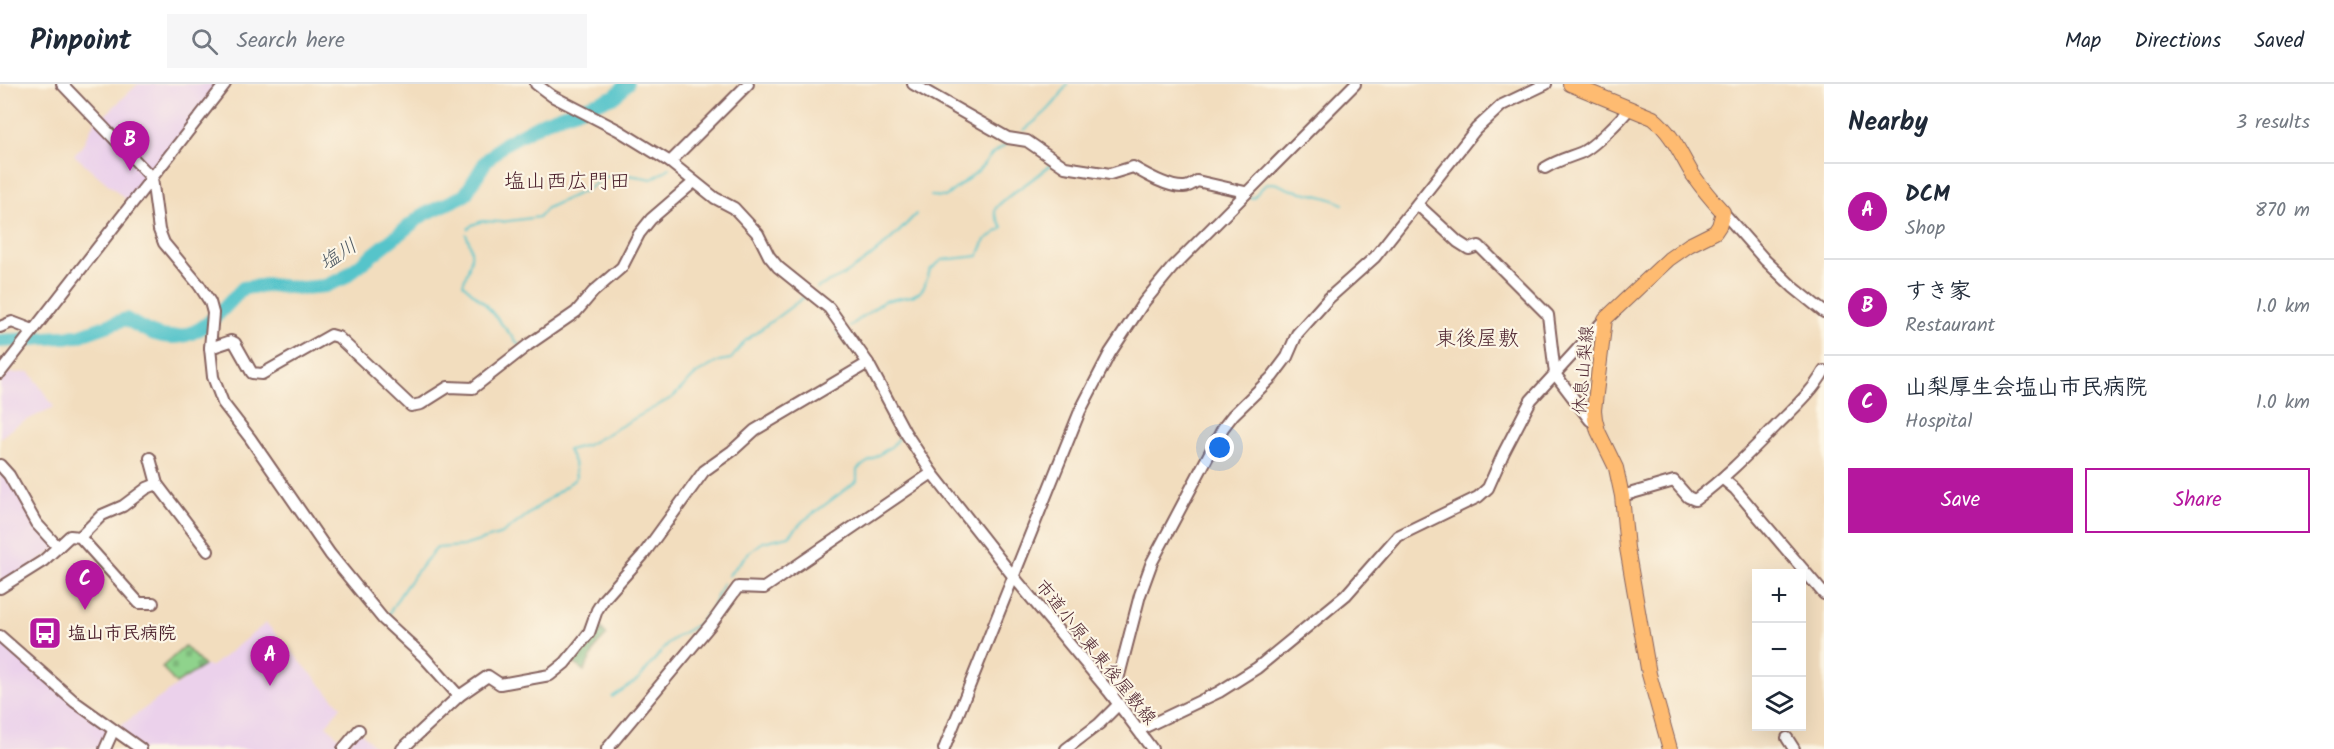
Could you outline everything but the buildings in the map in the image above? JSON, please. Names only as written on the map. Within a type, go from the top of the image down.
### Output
[{"type":"main road","points":[[1570,84],[1653,118],[1664,126],[1694,175],[1723,212]]},
{"type":"main road","name":"休息山梨線","points":[[1670,749],[1649,674],[1627,548],[1622,496],[1613,458],[1598,431],[1594,410],[1605,319],[1669,260],[1689,245],[1714,232],[1719,226],[1723,212]]},
{"type":"street","points":[[62,84],[152,178],[159,230],[164,243],[210,302],[213,313],[210,348],[213,377],[223,403],[250,438],[330,555],[383,619],[423,656],[459,696]]},
{"type":"street","points":[[0,373],[225,84]]},
{"type":"street","name":"市道小原東東後屋敷線","points":[[536,84],[552,96],[670,162],[715,198],[734,208],[758,234],[769,256],[778,267],[829,308],[904,432],[932,473],[1013,576],[1119,704],[1152,749]]},
{"type":"street","points":[[670,162],[748,84]]},
{"type":"street","points":[[913,84],[1008,138],[1027,141],[1065,167],[1110,174],[1133,167],[1181,187],[1188,187],[1197,181],[1245,192]]},
{"type":"street","points":[[944,749],[1080,411],[1110,353],[1144,302],[1172,268],[1245,192],[1355,84]]},
{"type":"street","points":[[1111,694],[1116,687],[1140,595],[1152,562],[1223,428],[1272,377],[1287,357],[1297,334],[1329,298],[1376,257],[1476,129],[1502,105],[1546,84]]},
{"type":"street","points":[[1545,168],[1561,158],[1583,152],[1622,118],[1630,108]]},
{"type":"street","points":[[210,348],[231,341],[235,343],[252,373],[262,374],[331,335],[338,337],[411,406],[421,404],[448,387],[473,388],[528,345],[576,312],[593,292],[621,267],[639,234],[651,219],[694,182]]},
{"type":"street","points":[[1418,205],[1458,242],[1469,249],[1479,246],[1548,315],[1555,374],[1590,420],[1596,424]]},
{"type":"street","points":[[1723,212],[1765,260],[1824,312]]},
{"type":"street","points":[[1138,730],[1219,692],[1257,668],[1346,596],[1398,536],[1419,528],[1488,488],[1531,400],[1605,319]]},
{"type":"street","points":[[0,327],[12,322],[33,330]]},
{"type":"street","points":[[402,749],[459,696],[488,676],[500,684],[550,675],[565,663],[589,633],[597,610],[604,599],[643,555],[704,471],[732,451],[755,430],[865,365]]},
{"type":"street","points":[[1622,496],[1674,481],[1688,497],[1695,500],[1723,479],[1791,410],[1824,371]]},
{"type":"street","points":[[150,458],[157,484],[208,551]]},
{"type":"street","points":[[0,465],[9,475],[36,523],[58,547]]},
{"type":"street","points":[[607,749],[712,624],[738,587],[764,588],[932,473]]},
{"type":"street","points":[[1723,479],[1735,489],[1824,594]]},
{"type":"street","points":[[80,537],[102,515],[123,506],[147,488],[157,484]]},
{"type":"street","points":[[0,588],[43,561],[70,536],[80,537],[140,603],[153,603]]},
{"type":"street","points":[[0,636],[75,702],[141,749]]},
{"type":"street","points":[[1066,749],[1099,724],[1119,704]]},
{"type":"street","points":[[342,749],[359,730]]},
{"type":"street","points":[[105,749],[113,731]]},
{"type":"street","points":[[1787,738],[1794,749]]},
{"type":"shaded area","points":[[138,84],[217,84],[221,88],[131,204],[74,155],[81,148],[96,119],[103,117]]},
{"type":"shaded area","points":[[30,372],[54,407],[15,426],[0,438],[0,374]]},
{"type":"shaded area","points":[[0,465],[58,547],[0,588]]},
{"type":"shaded area","points":[[266,623],[341,707],[326,725],[346,745],[359,730],[377,749],[141,749],[113,731],[204,666],[212,666]]},
{"type":"shaded area","points":[[0,636],[113,731],[105,749],[0,749]]},
{"type":"green space","points":[[596,622],[607,635],[597,645],[584,671],[576,665],[572,658]]},
{"type":"green space","points":[[185,646],[204,666],[176,684],[162,667]]},
{"type":"waterway","name":"塩川","points":[[0,341],[78,336],[126,319],[155,334],[169,337],[182,336],[205,325],[243,288],[269,285],[302,288],[325,286],[342,279],[423,215],[465,195],[486,161],[504,144],[546,121],[615,96],[627,84]]},
{"type":"waterway","points":[[1024,130],[1053,104],[1067,84]]},
{"type":"waterway","points":[[931,196],[945,197],[978,171],[992,154],[1007,144]]},
{"type":"waterway","points":[[849,327],[884,301],[912,296],[920,292],[930,270],[942,260],[978,256],[985,240],[1003,228],[995,214],[998,206],[1052,163]]},
{"type":"waterway","points":[[468,229],[482,221],[501,222],[539,217],[547,208],[586,190],[605,177],[623,174],[652,179],[670,168]]},
{"type":"waterway","points":[[1250,197],[1253,198],[1268,183],[1274,183],[1343,204]]},
{"type":"waterway","points":[[817,288],[844,275],[865,260],[916,214]]},
{"type":"waterway","points":[[466,234],[471,254],[463,284],[485,304],[520,346]]},
{"type":"waterway","points":[[389,614],[399,596],[437,548],[463,546],[502,534],[574,480],[576,477],[574,462],[568,450],[587,445],[673,397],[696,374],[719,361],[731,359],[745,341],[807,295]]},
{"type":"waterway","points":[[837,331],[850,346]]},
{"type":"waterway","points":[[728,576],[749,552],[763,542],[789,536],[803,521],[857,481],[857,470],[892,446],[901,434]]},
{"type":"waterway","points":[[612,697],[639,679],[668,643],[697,625],[711,610],[723,583]]},
{"type":"place","name":"すき家","points":[[130,171]]},
{"type":"place","name":"山梨厚生会塩山市民病院","points":[[85,610]]},
{"type":"place","name":"塩山市民病院","points":[[45,633]]},
{"type":"place","name":"DCM","points":[[270,686]]},
{"type":"district","name":"塩山西広門田","points":[[567,181]]},
{"type":"district","name":"東後屋敷","points":[[1477,338]]}]
